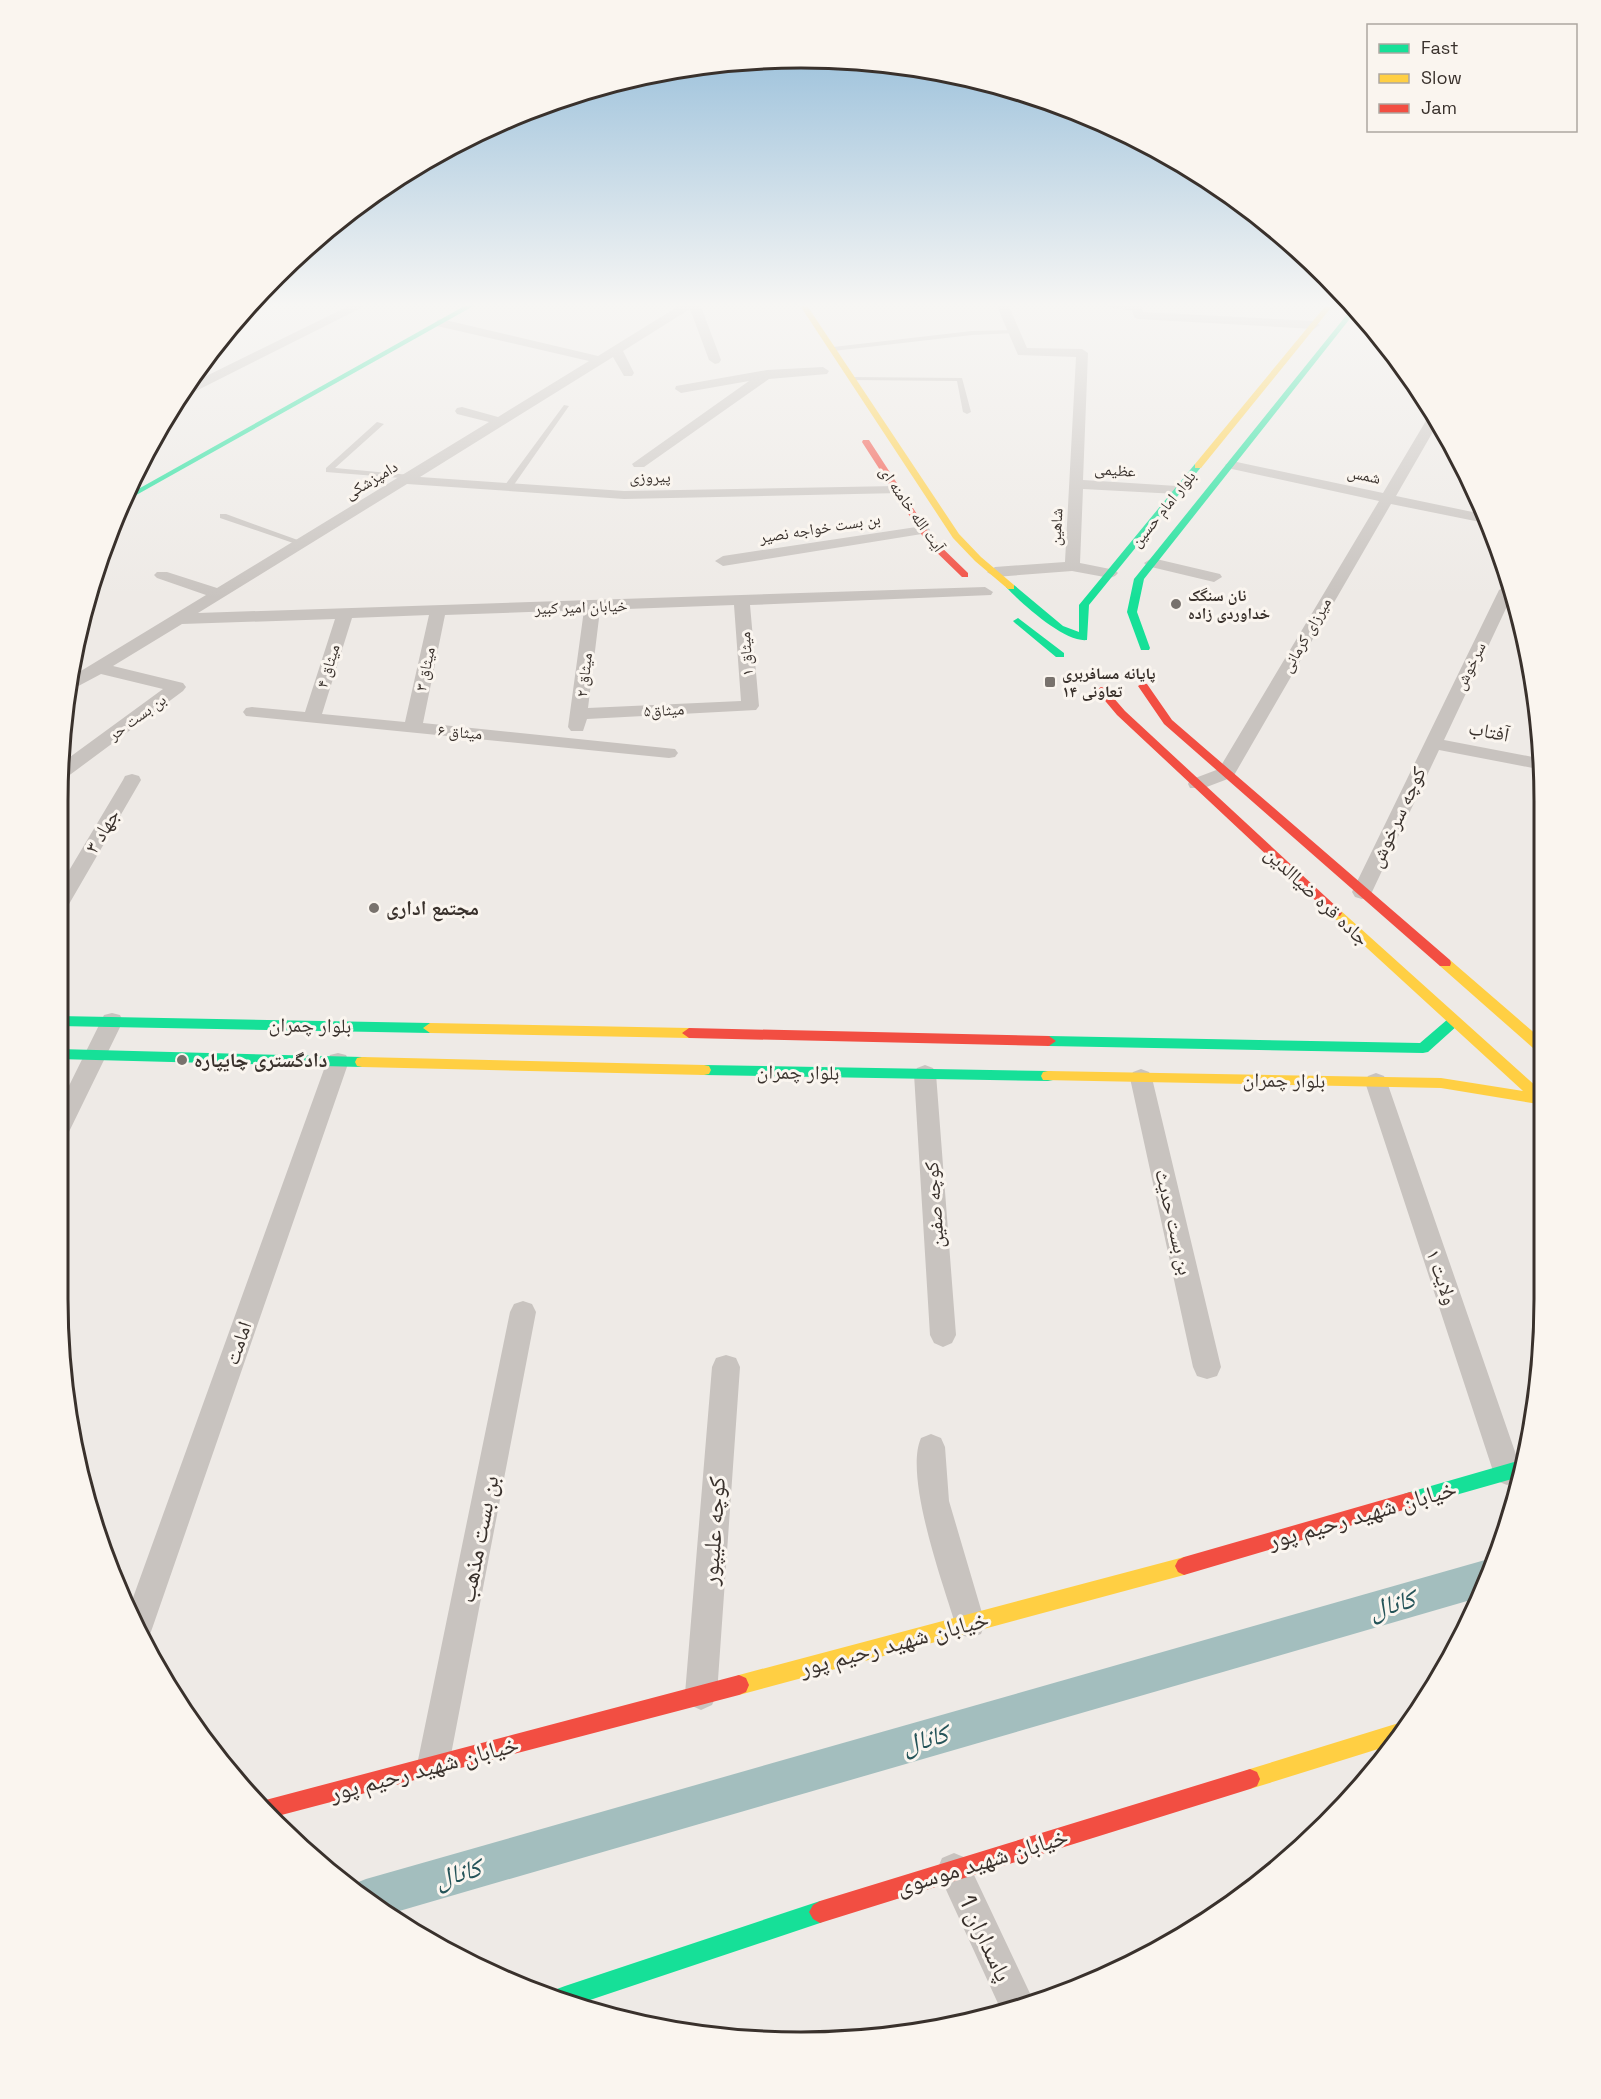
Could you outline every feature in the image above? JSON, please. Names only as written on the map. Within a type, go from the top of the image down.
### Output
[{"type":"street","points":[[135,495],[301,402]]},
{"type":"street","name":"دامپزشکی","points":[[78,681],[532,402]]},
{"type":"street","points":[[639,464],[727,402]]},
{"type":"street","name":"آیت الله خامنه ای","points":[[867,402],[956,536],[1060,628],[1084,638]]},
{"type":"street","name":"عظیمی","points":[[1080,402],[1076,484],[1178,490]]},
{"type":"street","name":"بلوار امام حسین","points":[[1084,638],[1084,605],[1251,402]]},
{"type":"street","name":"بلوار امام حسین","points":[[1124,639],[1149,651],[1132,612],[1139,579],[1281,402]]},
{"type":"street","points":[[201,441],[271,403],[289,409]]},
{"type":"street","points":[[462,411],[500,422]]},
{"type":"street","name":"آیت الله خامنه ای","points":[[856,425],[923,530],[953,565],[989,596]]},
{"type":"street","name":"میرزای کرمانی","points":[[1226,773],[1430,426]]},
{"type":"street","name":"شمس","points":[[1232,465],[1477,518]]},
{"type":"street","name":"پیروزی","points":[[408,478],[624,495],[896,490]]},
{"type":"street","name":"شاهین","points":[[995,572],[1072,566],[1076,484]]},
{"type":"street","name":"بن بست خواجه نصیر","points":[[723,561],[923,530]]},
{"type":"street","points":[[1152,563],[1215,577]]},
{"type":"street","points":[[1072,566],[1110,573]]},
{"type":"street","points":[[162,575],[219,594]]},
{"type":"street","name":"خیابان امیر کبیر","points":[[178,620],[742,601],[989,596]]},
{"type":"street","name":"سرخوش","points":[[1432,743],[1504,596]]},
{"type":"street","name":"میثاق ۱","points":[[742,601],[750,706]]},
{"type":"street","name":"میثاق ۲","points":[[575,742],[592,607]]},
{"type":"street","name":"میثاق ۳","points":[[412,727],[438,612]]},
{"type":"street","name":"میثاق ۴","points":[[312,718],[345,614]]},
{"type":"street","points":[[1010,614],[1060,655]]},
{"type":"street","points":[[1065,672],[1060,664],[1060,655],[1073,642],[1099,636]]},
{"type":"street","name":"بن بست حر","points":[[69,767],[177,687],[99,668]]},
{"type":"street","name":"جاده قره ضیاالدین","points":[[1142,685],[1168,722],[1534,1041]]},
{"type":"street","points":[[1087,686],[1117,691]]},
{"type":"street","name":"جاده قره ضیاالدین","points":[[1101,690],[1121,713],[1197,784],[1534,1094]]},
{"type":"street","name":"میثاق۵","points":[[578,714],[750,706]]},
{"type":"street","name":"میثاق ۶","points":[[252,712],[669,753]]},
{"type":"street","name":"آفتاب","points":[[1432,743],[1532,763]]},
{"type":"street","name":"کوچه سرخوش","points":[[1362,892],[1432,743]]},
{"type":"street","points":[[1197,784],[1226,773]]},
{"type":"street","name":"جهاد ۳","points":[[68,877],[132,780]]},
{"type":"street","name":"بلوار چمران","points":[[68,1021],[1423,1048],[1453,1022]]},
{"type":"street","points":[[68,1111],[112,1021]]},
{"type":"street","name":"بلوار چمران","points":[[68,1054],[924,1074],[1441,1083],[1534,1097]]},
{"type":"street","name":"امامت","points":[[141,1618],[338,1061]]},
{"type":"street","name":"کوچه صفین","points":[[924,1074],[943,1335]]},
{"type":"street","name":"بن بست حدیث","points":[[1141,1078],[1207,1367]]},
{"type":"street","name":"ولایت ۱","points":[[1376,1082],[1513,1468]]},
{"type":"street","name":"بن بست مذهب","points":[[433,1765],[523,1312]]},
{"type":"street","name":"کوچه علیپور","points":[[701,1694],[726,1367]]},
{"type":"street","points":[[931,1448],[934,1501],[970,1623]]},
{"type":"street","name":"خیابان شهید رحیم پور","points":[[273,1808],[1146,1577],[1513,1470]]},
{"type":"street","name":"خیابان شهید موسوی","points":[[571,1995],[954,1870],[1388,1736]]},
{"type":"street","name":"پاسداران 1","points":[[954,1870],[1015,2000]]},
{"type":"lane","points":[[965,402],[967,412]]},
{"type":"lane","points":[[508,487],[566,406]]},
{"type":"lane","points":[[380,424],[329,470],[408,478]]},
{"type":"lane","points":[[223,516],[302,543]]},
{"type":"waterway","name":"کانال","points":[[377,1897],[1477,1580]]},
{"type":"traffic: fast","points":[[135,494],[299,402]]},
{"type":"traffic: fast","points":[[1145,648],[1132,612],[1139,579],[1280,402]]},
{"type":"traffic: fast","points":[[1011,587],[1060,628],[1084,638],[1084,605],[1198,466]]},
{"type":"traffic: fast","points":[[1018,621],[1060,655]]},
{"type":"traffic: fast","points":[[68,1021],[430,1028]]},
{"type":"traffic: fast","points":[[1049,1041],[1423,1048],[1453,1022]]},
{"type":"traffic: fast","points":[[68,1054],[362,1062]]},
{"type":"traffic: fast","points":[[704,1070],[1048,1076]]},
{"type":"traffic: fast","points":[[1410,1500],[1513,1470]]},
{"type":"traffic: fast","points":[[571,1995],[820,1912]]},
{"type":"traffic: slow","points":[[867,402],[956,536],[978,559],[1011,587]]},
{"type":"traffic: slow","points":[[1198,466],[1251,402]]},
{"type":"traffic: slow","points":[[1336,913],[1534,1093]]},
{"type":"traffic: slow","points":[[1445,963],[1534,1041]]},
{"type":"traffic: slow","points":[[430,1028],[689,1033]]},
{"type":"traffic: slow","points":[[362,1062],[704,1070]]},
{"type":"traffic: slow","points":[[1048,1076],[1441,1083],[1534,1098]]},
{"type":"traffic: slow","points":[[739,1685],[1184,1566]]},
{"type":"traffic: slow","points":[[1250,1779],[1388,1736]]},
{"type":"traffic: jam","points":[[866,442],[930,541],[965,575]]},
{"type":"traffic: jam","points":[[1143,686],[1168,722],[1445,963]]},
{"type":"traffic: jam","points":[[1101,690],[1121,713],[1336,913]]},
{"type":"traffic: jam","points":[[689,1033],[1049,1041]]},
{"type":"traffic: jam","points":[[1184,1566],[1410,1500]]},
{"type":"traffic: jam","points":[[273,1808],[739,1685]]},
{"type":"traffic: jam","points":[[820,1912],[1250,1779]]},
{"type":"place","name":"نان سنگک خداوردی زاده","points":[[1176,604]]},
{"type":"place","name":"پایانه مسافربری تعاونی ۱۴","points":[[1050,682]]},
{"type":"place","name":"مجتمع اداری","points":[[374,908]]},
{"type":"place","name":"دادگستری چایپاره","points":[[182,1060]]}]
